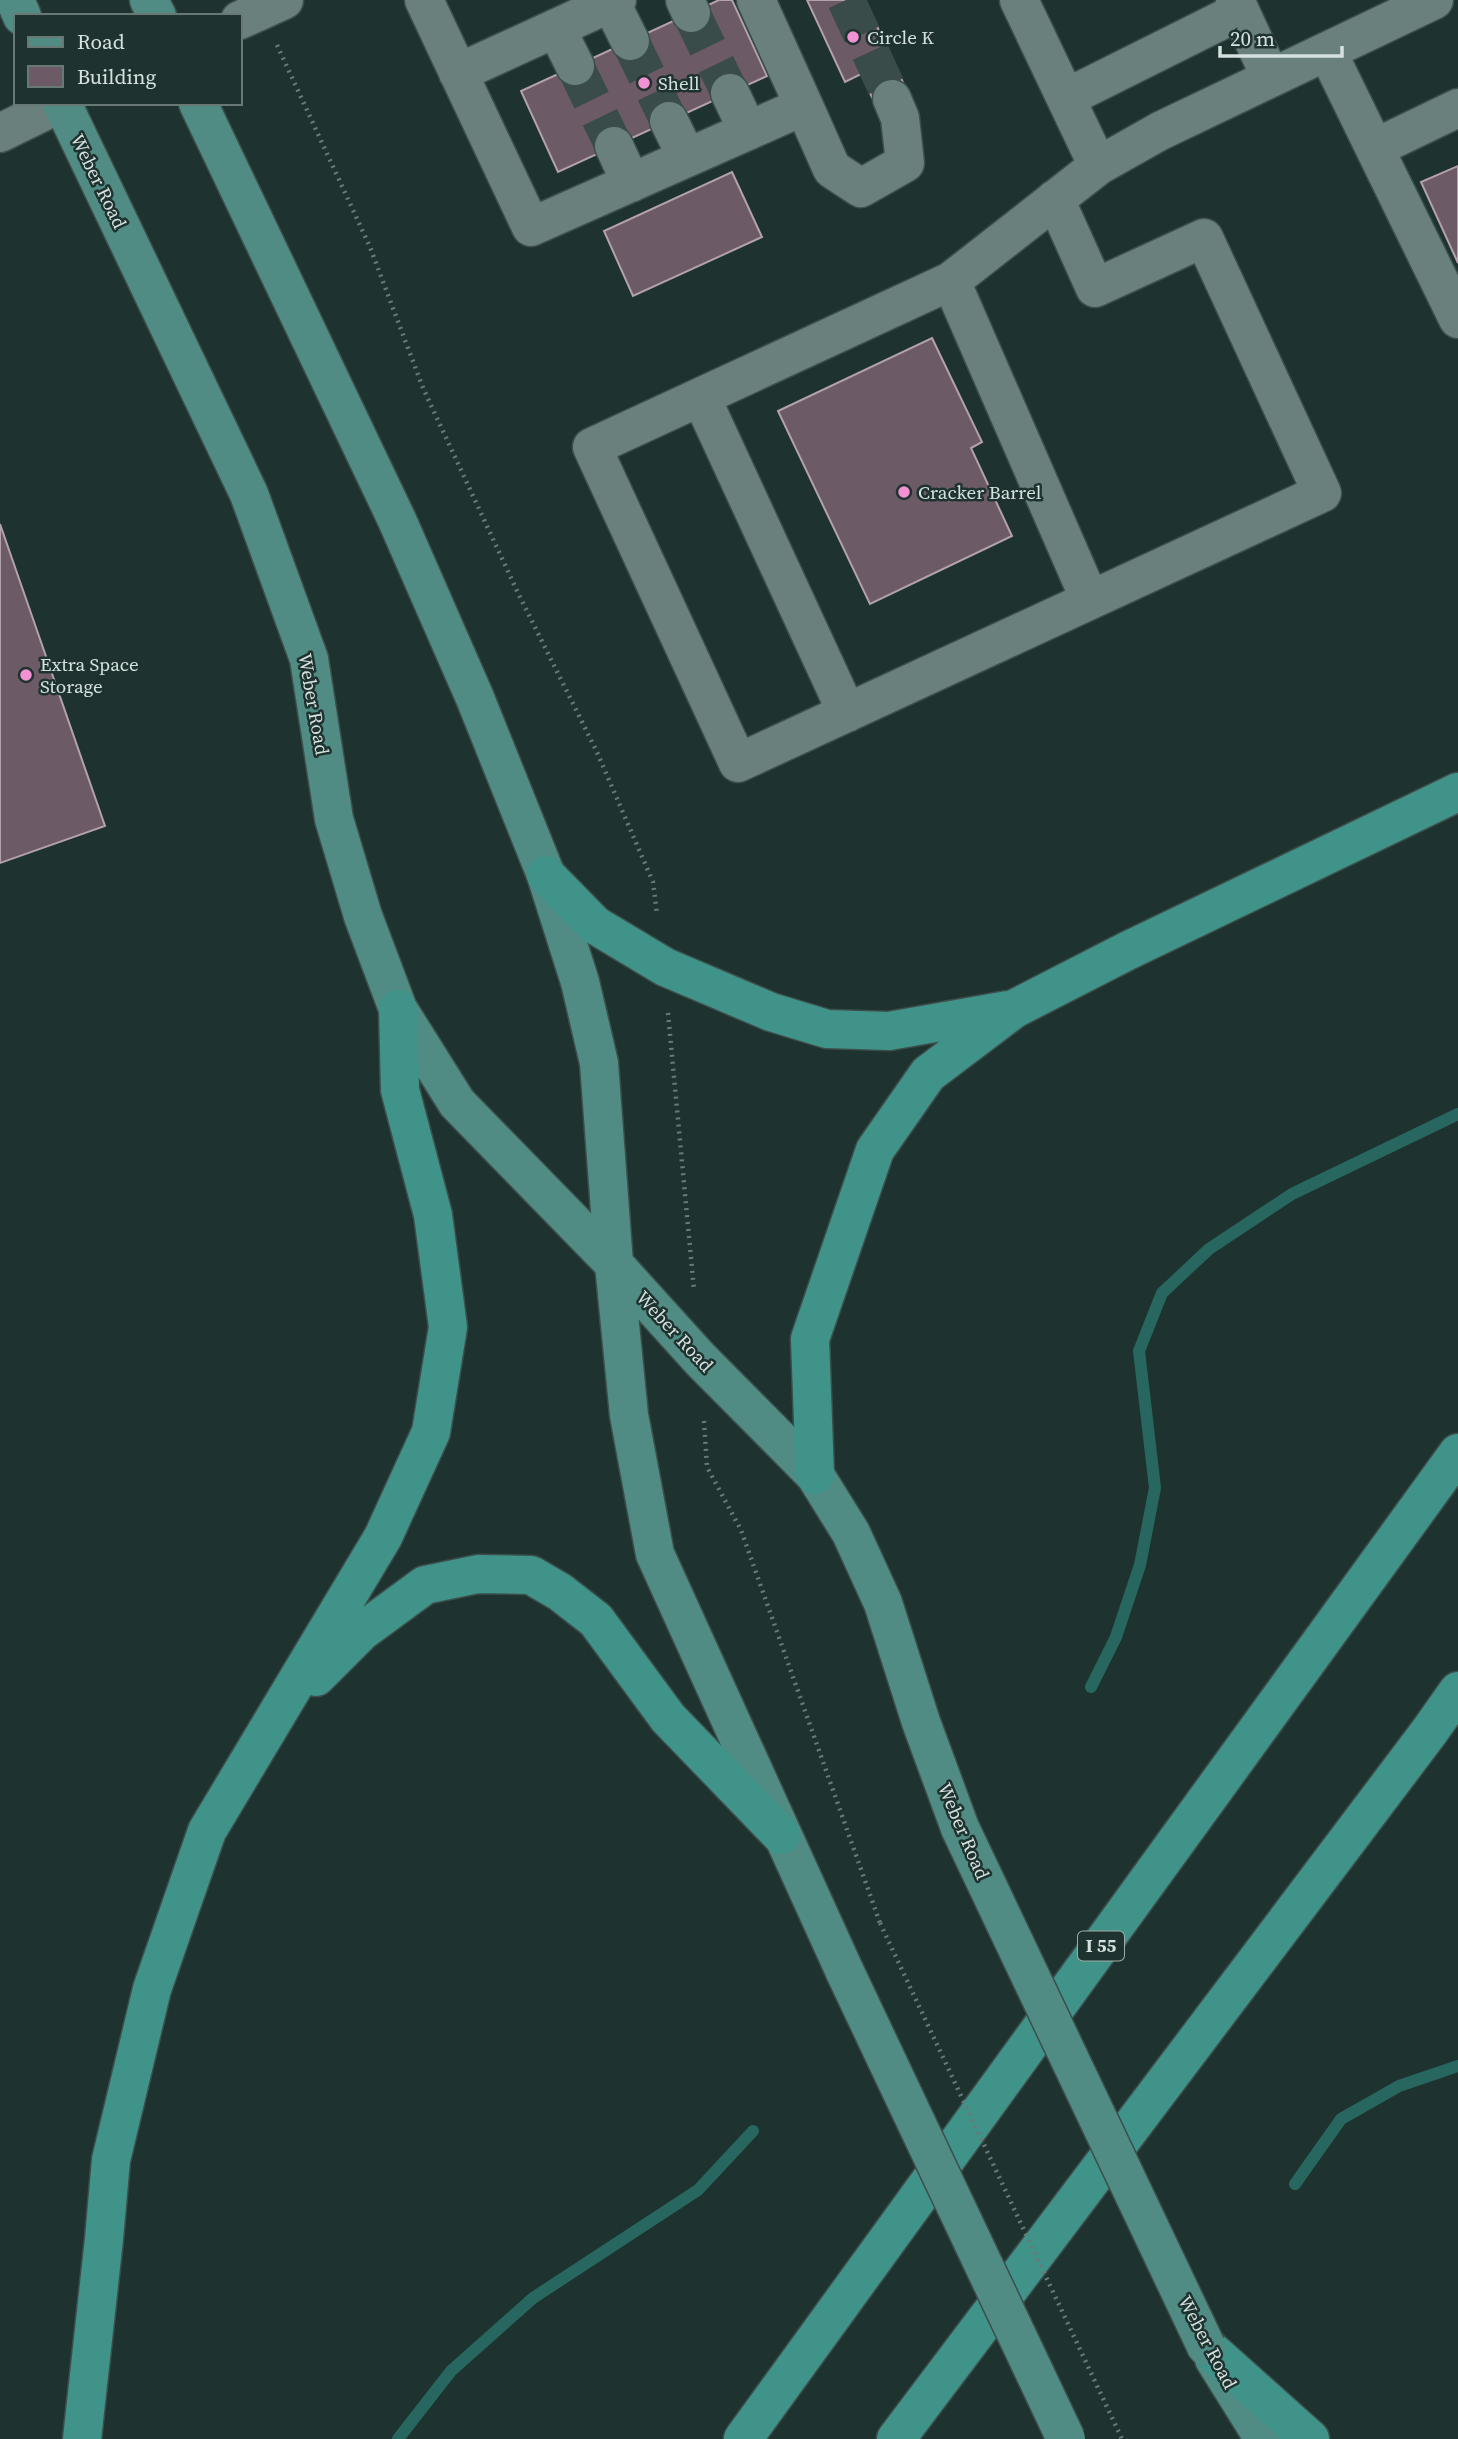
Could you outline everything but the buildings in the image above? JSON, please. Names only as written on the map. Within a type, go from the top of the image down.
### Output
[{"type":"highway","points":[[815,1475],[810,1339],[875,1150],[928,1074],[1014,1009],[1127,951],[1458,792]]},
{"type":"highway","points":[[546,875],[595,925],[665,967],[771,1012],[816,1026],[827,1029],[889,1031],[1014,1009]]},
{"type":"highway","points":[[82,2439],[111,2160],[152,1989],[207,1831],[383,1537],[431,1432],[448,1327],[433,1215],[400,1090],[398,1009]]},
{"type":"highway","name":"I 55","points":[[743,2439],[1458,1453]]},
{"type":"highway","points":[[273,1721],[361,1632],[425,1585],[478,1574],[531,1575],[560,1592],[596,1620],[668,1718],[781,1835]]},
{"type":"highway","points":[[896,2439],[1458,1691]]},
{"type":"highway","points":[[1206,2346],[1310,2439]]},
{"type":"main road","name":"Weber Road","points":[[63,105],[249,494],[309,659],[334,819],[362,916],[398,1009],[457,1103],[614,1264],[700,1359],[815,1475],[851,1533],[883,1603],[921,1722],[960,1828],[1206,2346],[1264,2439]]},
{"type":"main road","name":"Weber Road","points":[[199,105],[397,520],[475,698],[546,875],[580,982],[599,1063],[614,1264],[629,1415],[655,1554],[781,1835],[1066,2439]]},
{"type":"street","points":[[242,19],[284,0]]},
{"type":"street","points":[[424,0],[531,228],[804,106]]},
{"type":"street","points":[[756,0],[832,169],[862,188],[905,163],[900,118],[892,99]]},
{"type":"street","points":[[1018,0],[1098,166]]},
{"type":"street","points":[[1055,199],[1096,288],[1204,239],[1322,493],[738,763],[592,447],[951,281],[1055,199],[1098,166],[1160,131],[1327,51],[1391,9],[1434,0]]},
{"type":"street","points":[[458,74],[614,1],[630,41]]},
{"type":"street","points":[[1066,99],[1237,6],[1271,78]]},
{"type":"street","points":[[556,28],[575,66]]},
{"type":"street","points":[[1327,51],[1458,319]]},
{"type":"street","points":[[730,93],[748,131]]},
{"type":"street","points":[[0,133],[58,105]]},
{"type":"street","points":[[1375,148],[1458,108]]},
{"type":"street","points":[[669,121],[687,158]]},
{"type":"street","points":[[614,146],[631,183]]},
{"type":"street","points":[[951,281],[1090,600]]},
{"type":"street","points":[[701,397],[847,713]]},
{"type":"path","points":[[880,1923],[1122,2439]]},
{"type":"waterway","points":[[1091,1687],[1116,1637],[1140,1565],[1155,1488],[1139,1351],[1162,1293],[1209,1249],[1292,1194],[1458,1114]]},
{"type":"waterway","points":[[1295,2184],[1341,2119],[1399,2086],[1458,2066]]},
{"type":"waterway","points":[[398,2439],[451,2371],[533,2298],[698,2190],[753,2131]]},
{"type":"tunnel","points":[[846,0],[892,99]]},
{"type":"tunnel","points":[[691,13],[730,93]]},
{"type":"tunnel","points":[[630,41],[669,121]]},
{"type":"tunnel","points":[[575,66],[614,146]]},
{"type":"place","name":"Circle K","points":[[853,37]]},
{"type":"place","name":"Shell","points":[[644,83]]},
{"type":"place","name":"Cracker Barrel","points":[[904,492]]},
{"type":"place","name":"Extra Space Storage","points":[[26,675]]}]
